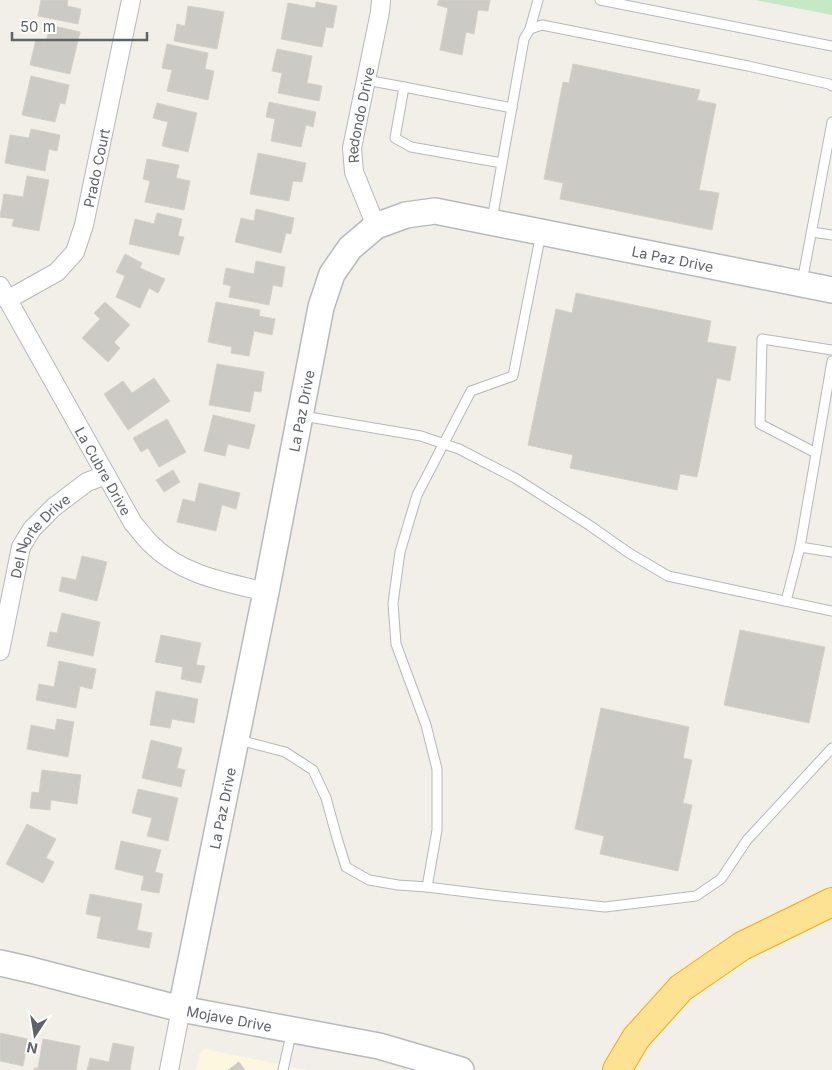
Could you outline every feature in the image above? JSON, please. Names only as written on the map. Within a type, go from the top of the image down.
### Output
[{"type":"highway","points":[[617,1070],[636,1038],[681,988],[742,946],[832,902]]},
{"type":"street","name":"Prado Court","points":[[4,293],[57,272],[74,252],[84,225],[131,0]]},
{"type":"street","name":"Redondo Drive","points":[[376,226],[354,172],[352,148],[381,0]]},
{"type":"street","name":"La Paz Drive","points":[[169,1070],[266,592],[321,307],[332,274],[350,248],[376,226],[406,215],[435,211],[832,290]]},
{"type":"street","name":"La Cubre Drive","points":[[4,293],[133,523],[151,544],[170,559],[192,572],[266,592]]},
{"type":"street","name":"Del Norte Drive","points":[[0,651],[21,547],[32,529],[54,507],[88,482],[106,475]]},
{"type":"street","name":"Mojave Drive","points":[[0,964],[31,970],[181,1009],[379,1046],[461,1070]]},
{"type":"lane","points":[[491,223],[524,39],[530,29],[538,0]]},
{"type":"lane","points":[[600,0],[832,46]]},
{"type":"lane","points":[[530,29],[542,25],[748,66],[832,86]]},
{"type":"lane","points":[[366,80],[512,108]]},
{"type":"lane","points":[[404,87],[395,138],[411,147],[502,163]]},
{"type":"lane","points":[[802,284],[832,122]]},
{"type":"lane","points":[[427,888],[437,830],[437,769],[426,725],[396,644],[393,603],[400,552],[417,496],[471,391],[513,376],[541,232]]},
{"type":"lane","points":[[812,232],[832,235]]},
{"type":"lane","points":[[816,453],[760,424],[762,340],[832,350]]},
{"type":"lane","points":[[786,601],[800,546],[832,361]]},
{"type":"lane","points":[[300,416],[421,436],[459,449],[515,478],[668,576],[832,610]]},
{"type":"lane","points":[[800,546],[832,552]]},
{"type":"lane","points":[[236,739],[285,752],[313,770],[326,798],[336,838],[346,867],[369,880],[398,885],[605,907],[696,896],[722,879],[747,840],[832,748]]},
{"type":"lane","points":[[283,1070],[292,1030]]},
{"type":"shaded area","points":[[205,1049],[307,1070],[196,1070],[199,1055]]},
{"type":"green space","points":[[755,0],[832,0],[832,15]]},
{"type":"building","points":[[41,0],[68,0],[67,6],[81,9],[78,24],[38,16]]},
{"type":"building","points":[[439,0],[490,0],[488,11],[478,10],[474,34],[466,32],[462,55],[440,50],[448,8],[437,5]]},
{"type":"building","points":[[316,2],[337,6],[333,28],[326,27],[322,47],[281,39],[288,3],[315,8]]},
{"type":"building","points":[[188,6],[224,12],[217,49],[174,41],[177,24],[185,26]]},
{"type":"building","points":[[50,25],[80,32],[70,74],[30,65],[36,39],[46,42]]},
{"type":"building","points":[[167,44],[208,53],[205,69],[214,71],[208,100],[167,91],[172,70],[162,68]]},
{"type":"building","points":[[277,49],[312,56],[307,83],[322,86],[319,101],[278,93],[282,73],[272,71]]},
{"type":"building","points":[[573,64],[700,90],[697,100],[716,104],[699,190],[719,193],[712,230],[560,199],[563,183],[544,179],[563,82],[569,83]]},
{"type":"building","points":[[31,76],[69,85],[65,104],[60,103],[55,122],[22,115]]},
{"type":"building","points":[[269,102],[316,112],[313,127],[306,125],[301,147],[271,141],[275,119],[266,117]]},
{"type":"building","points":[[157,103],[197,113],[188,152],[162,146],[168,122],[153,118]]},
{"type":"building","points":[[31,129],[60,135],[57,151],[49,149],[45,171],[5,163],[10,135],[29,138]]},
{"type":"building","points":[[258,153],[306,163],[302,182],[293,181],[289,201],[250,194]]},
{"type":"building","points":[[147,159],[179,165],[176,178],[190,181],[184,210],[145,202],[150,181],[143,179]]},
{"type":"building","points":[[27,176],[49,180],[39,231],[12,226],[14,219],[0,217],[4,194],[23,197]]},
{"type":"building","points":[[256,209],[294,218],[291,234],[286,233],[281,253],[235,242],[241,218],[254,221]]},
{"type":"building","points":[[157,213],[182,219],[178,236],[184,237],[179,255],[129,244],[135,219],[154,224]]},
{"type":"building","points":[[125,254],[142,263],[140,268],[165,279],[158,293],[149,288],[140,308],[116,297],[125,276],[116,272]]},
{"type":"building","points":[[256,261],[285,267],[282,287],[273,285],[269,305],[229,297],[231,286],[223,284],[226,268],[254,274]]},
{"type":"building","points":[[576,293],[711,321],[707,342],[736,347],[730,381],[717,378],[697,477],[680,474],[677,490],[570,468],[573,455],[528,445],[556,309],[572,313]]},
{"type":"building","points":[[105,302],[130,325],[114,342],[120,348],[108,362],[82,338],[100,319],[94,313]]},
{"type":"building","points":[[216,302],[260,310],[259,316],[275,319],[272,335],[254,331],[249,356],[231,353],[232,347],[208,342]]},
{"type":"building","points":[[217,364],[264,372],[261,392],[254,391],[250,412],[209,405]]},
{"type":"building","points":[[154,378],[170,401],[128,430],[104,394],[123,381],[132,393]]},
{"type":"building","points":[[213,415],[255,425],[249,449],[228,444],[225,456],[204,451]]},
{"type":"building","points":[[167,419],[186,452],[159,467],[148,448],[141,452],[133,438]]},
{"type":"building","points":[[173,470],[180,482],[164,492],[156,480]]},
{"type":"building","points":[[199,483],[240,493],[236,509],[222,505],[216,531],[177,522],[183,499],[195,502]]},
{"type":"building","points":[[82,556],[107,562],[97,601],[59,591],[62,577],[76,580]]},
{"type":"building","points":[[62,613],[100,622],[93,656],[47,646],[50,632],[57,633]]},
{"type":"building","points":[[740,630],[825,647],[809,723],[724,705]]},
{"type":"building","points":[[161,635],[201,643],[196,665],[205,666],[201,683],[181,679],[183,667],[155,662]]},
{"type":"building","points":[[59,661],[96,669],[92,689],[80,686],[76,708],[36,700],[39,684],[54,687]]},
{"type":"building","points":[[156,691],[198,699],[194,723],[172,719],[170,728],[150,725]]},
{"type":"building","points":[[601,708],[689,727],[683,758],[692,760],[683,803],[692,805],[678,871],[600,854],[604,836],[575,829]]},
{"type":"building","points":[[57,719],[74,722],[68,757],[27,749],[31,725],[55,730]]},
{"type":"building","points":[[151,740],[182,748],[177,768],[185,770],[181,787],[142,778]]},
{"type":"building","points":[[42,770],[81,775],[77,804],[51,800],[50,810],[30,808],[32,792],[39,793]]},
{"type":"building","points":[[138,789],[178,798],[168,841],[147,836],[152,818],[132,813]]},
{"type":"building","points":[[27,824],[56,839],[46,858],[54,862],[43,883],[6,864]]},
{"type":"building","points":[[121,841],[161,850],[155,872],[163,874],[159,893],[141,890],[144,876],[115,869]]},
{"type":"building","points":[[90,894],[142,904],[137,930],[152,933],[149,948],[97,938],[101,917],[86,914]]},
{"type":"building","points":[[0,1033],[28,1039],[23,1066],[0,1061]]},
{"type":"building","points":[[43,1039],[80,1046],[76,1070],[34,1070],[34,1068],[38,1068]]},
{"type":"building","points":[[113,1043],[134,1047],[130,1070],[87,1070],[90,1058],[109,1062]]},
{"type":"building","points":[[239,1062],[245,1070],[228,1070]]}]
